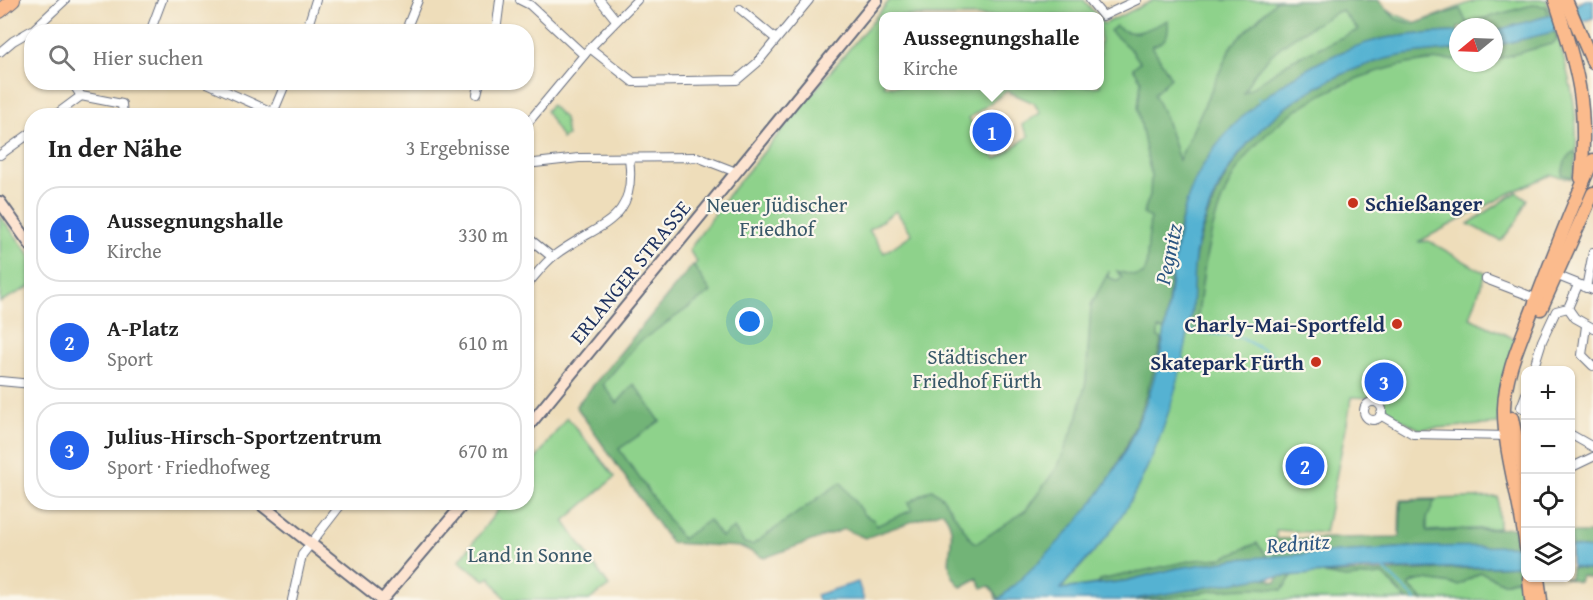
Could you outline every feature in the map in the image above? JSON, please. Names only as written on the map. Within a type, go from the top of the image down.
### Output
[{"type":"highway","points":[[0,11],[13,0]]},
{"type":"main road","name":"ERLANGER STRASSE","points":[[534,419],[877,0]]},
{"type":"main road","points":[[1555,0],[1582,90],[1585,141],[1580,188]]},
{"type":"main road","points":[[1566,0],[1593,63]]},
{"type":"main road","points":[[1582,90],[1593,104]]},
{"type":"main road","points":[[1552,274],[1580,188],[1593,160]]},
{"type":"main road","points":[[1521,476],[1504,409],[1509,377],[1552,274],[1592,197]]},
{"type":"main road","points":[[0,202],[24,236]]},
{"type":"main road","points":[[267,510],[310,546],[382,600],[458,510]]},
{"type":"main road","points":[[1529,582],[1531,600]]},
{"type":"main road","points":[[1539,582],[1541,600]]},
{"type":"street","points":[[41,24],[65,0]]},
{"type":"street","points":[[153,24],[162,0]]},
{"type":"street","points":[[308,24],[316,0]]},
{"type":"street","points":[[408,24],[418,0]]},
{"type":"street","points":[[497,24],[500,0]]},
{"type":"street","points":[[520,0],[530,5],[584,55]]},
{"type":"street","points":[[600,0],[616,20]]},
{"type":"street","points":[[534,115],[590,48],[637,0]]},
{"type":"street","points":[[590,48],[633,82],[728,81],[745,76],[809,0]]},
{"type":"street","points":[[1090,0],[1100,12]]},
{"type":"street","points":[[1104,16],[1137,0]]},
{"type":"street","points":[[740,9],[776,39]]},
{"type":"street","points":[[0,52],[24,36]]},
{"type":"street","points":[[77,90],[81,96],[122,104],[122,108]]},
{"type":"street","points":[[223,90],[264,108]]},
{"type":"street","points":[[279,108],[284,90]]},
{"type":"street","points":[[65,108],[81,96]]},
{"type":"street","points":[[0,155],[24,138]]},
{"type":"street","points":[[534,163],[579,158],[696,157],[736,172]]},
{"type":"street","points":[[534,277],[552,257],[609,222],[620,212],[629,194],[632,175],[629,158]]},
{"type":"street","points":[[534,242],[552,257]]},
{"type":"street","points":[[1534,366],[1542,341],[1556,311],[1569,308],[1586,288],[1593,252]]},
{"type":"street","points":[[1552,274],[1586,288]]},
{"type":"street","points":[[1486,279],[1541,300]]},
{"type":"street","points":[[1569,308],[1590,327],[1582,355],[1593,366]]},
{"type":"street","points":[[0,381],[24,383]]},
{"type":"street","points":[[1380,415],[1413,434],[1510,435]]},
{"type":"street","points":[[1575,437],[1593,447]]},
{"type":"street","points":[[1575,466],[1593,457]]},
{"type":"street","points":[[292,600],[300,562],[337,510]]},
{"type":"green space","points":[[890,0],[1084,0],[1094,12],[880,12]]},
{"type":"green space","points":[[1154,0],[1372,0],[1394,14],[1417,23],[1477,0],[1547,0],[1571,88],[1576,132],[1576,155],[1572,179],[1551,175],[1516,190],[1418,242],[1429,241],[1485,273],[1470,318],[1515,339],[1499,403],[1498,424],[1419,429],[1396,416],[1375,398],[1352,397],[1325,533],[1276,530],[1277,556],[1223,562],[1060,589],[1101,544],[1132,438],[1099,494],[1073,530],[996,599],[994,589],[976,579],[961,587],[953,577],[949,560],[951,527],[942,511],[873,530],[841,485],[753,547],[721,537],[671,543],[576,406],[697,262],[689,250],[728,195],[879,13],[879,90],[1104,90],[1104,24]],"holes":[[[1007,91],[1034,103],[1040,113],[1022,125],[1029,136],[997,159],[986,149],[969,118]],[[896,211],[912,234],[884,253],[869,230]]]},
{"type":"green space","points":[[1277,0],[1378,0],[1396,19],[1414,24],[1460,9],[1464,18],[1449,18],[1449,32],[1381,39],[1351,50],[1299,76],[1257,105],[1221,141],[1207,161],[1185,208],[1174,253],[1165,330],[1158,329],[1158,337],[1162,339],[1148,390],[1118,463],[1090,508],[1073,529],[999,599],[990,586],[982,588],[977,578],[961,587],[952,575],[949,560],[951,527],[942,511],[865,538],[844,529],[764,558],[742,547],[671,543],[576,406],[693,265],[711,292],[639,342],[603,384],[617,403],[634,384],[660,421],[619,449],[682,539],[709,520],[721,537],[734,528],[744,543],[752,545],[841,482],[864,515],[874,520],[876,526],[912,510],[908,503],[932,489],[943,498],[972,541],[977,543],[1026,510],[1058,466],[1077,419],[1086,381],[1091,305],[1109,271],[1108,277],[1118,281],[1122,277],[1117,271],[1136,276],[1143,274],[1146,269],[1150,218],[1143,214],[1150,195],[1151,176],[1138,109],[1141,80],[1133,68],[1140,62],[1132,51],[1110,31],[1116,26],[1122,30],[1135,32],[1168,20],[1166,37],[1152,46],[1171,78],[1154,94],[1166,119],[1179,160],[1232,45]],"holes":[[[1341,10],[1358,30],[1292,60],[1244,93],[1251,78],[1272,54],[1299,34]]]},
{"type":"green space","points":[[1532,5],[1546,6],[1549,16],[1503,29],[1503,18],[1485,18]]},
{"type":"green space","points":[[1555,31],[1557,40],[1551,44],[1503,57],[1503,44]]},
{"type":"green space","points":[[1449,50],[1449,60],[1426,61],[1392,67],[1359,78],[1326,93],[1295,111],[1268,133],[1245,158],[1228,186],[1215,222],[1206,258],[1196,333],[1187,331],[1197,250],[1208,214],[1240,153],[1261,128],[1314,88],[1345,73],[1381,60]]},
{"type":"green space","points":[[551,105],[564,118],[567,136],[562,139],[546,111]]},
{"type":"green space","points":[[1573,152],[1577,154],[1572,178],[1562,174],[1565,161]]},
{"type":"green space","points":[[1517,192],[1527,199],[1517,221],[1501,241],[1468,224]]},
{"type":"green space","points":[[0,216],[24,247],[24,290],[0,302]]},
{"type":"green space","name":"Land in Sonne","points":[[567,417],[615,477],[564,521],[609,586],[589,600],[506,600],[490,577],[485,580],[459,561],[498,510],[534,510],[534,462]]},
{"type":"green space","points":[[1498,497],[1499,528],[1399,532],[1400,500]]},
{"type":"green space","points":[[1435,500],[1427,519],[1427,532],[1515,528],[1517,547],[1413,547],[1275,557],[1270,539],[1400,537],[1401,501]]},
{"type":"green space","points":[[1575,533],[1593,533],[1593,549],[1575,547]]},
{"type":"green space","points":[[1257,543],[1268,557],[1178,568],[1125,581],[1099,584],[1100,580],[1194,560],[1222,558]]},
{"type":"green space","points":[[1519,566],[1520,578],[1503,583],[1481,572],[1459,585],[1426,580],[1414,581],[1409,586],[1423,600],[1407,600],[1384,575],[1345,578],[1324,574]]},
{"type":"green space","points":[[1575,568],[1593,570],[1593,579],[1581,576],[1579,582],[1575,581]]},
{"type":"green space","points":[[1481,572],[1503,583],[1521,578],[1524,600],[1423,600],[1409,586],[1419,580],[1459,585]]},
{"type":"green space","points":[[1325,573],[1384,575],[1407,600],[1129,600],[1270,577],[1271,588],[1282,590],[1292,576]]},
{"type":"green space","points":[[1279,576],[1292,576],[1282,590],[1244,588],[1129,600],[1261,577],[1276,582]]},
{"type":"water","points":[[1586,0],[1593,0],[1593,18],[1553,32],[1503,44],[1503,28],[1551,15]]},
{"type":"water","points":[[1449,33],[1449,50],[1382,60],[1347,72],[1315,88],[1286,107],[1261,129],[1239,155],[1220,184],[1206,216],[1196,251],[1192,307],[1185,347],[1158,442],[1118,522],[1061,589],[1125,581],[1178,568],[1236,559],[1413,547],[1521,546],[1521,566],[1362,570],[1261,578],[1129,600],[998,600],[1056,545],[1091,505],[1120,460],[1132,436],[1150,392],[1160,357],[1184,211],[1195,181],[1212,152],[1234,125],[1260,101],[1319,62],[1350,48],[1381,39]]},
{"type":"water","points":[[1575,547],[1593,549],[1593,570],[1575,568]]},
{"type":"water","points":[[858,582],[864,600],[818,600],[816,595]]},
{"type":"waterway","points":[[1188,330],[1241,338],[1284,361]]},
{"type":"waterway","points":[[1384,569],[1416,600]]},
{"type":"place","name":"Aussegnungshalle","points":[[992,132]]},
{"type":"place","name":"Schießanger","points":[[1353,203]]},
{"type":"place","name":"Charly-Mai-Sportfeld","points":[[1397,324]]},
{"type":"place","name":"Skatepark Fürth","points":[[1316,362]]},
{"type":"place","name":"Julius-Hirsch-Sportzentrum","points":[[1384,382]]},
{"type":"place","name":"A-Platz","points":[[1305,466]]},
{"type":"park label","name":"Neuer Jüdischer Friedhof","points":[[777,216]]},
{"type":"park label","name":"Städtischer Friedhof Fürth","points":[[977,368]]},
{"type":"water label","name":"Pegnitz","points":[[1168,254]]},
{"type":"water label","name":"Rednitz","points":[[1298,543]]}]
